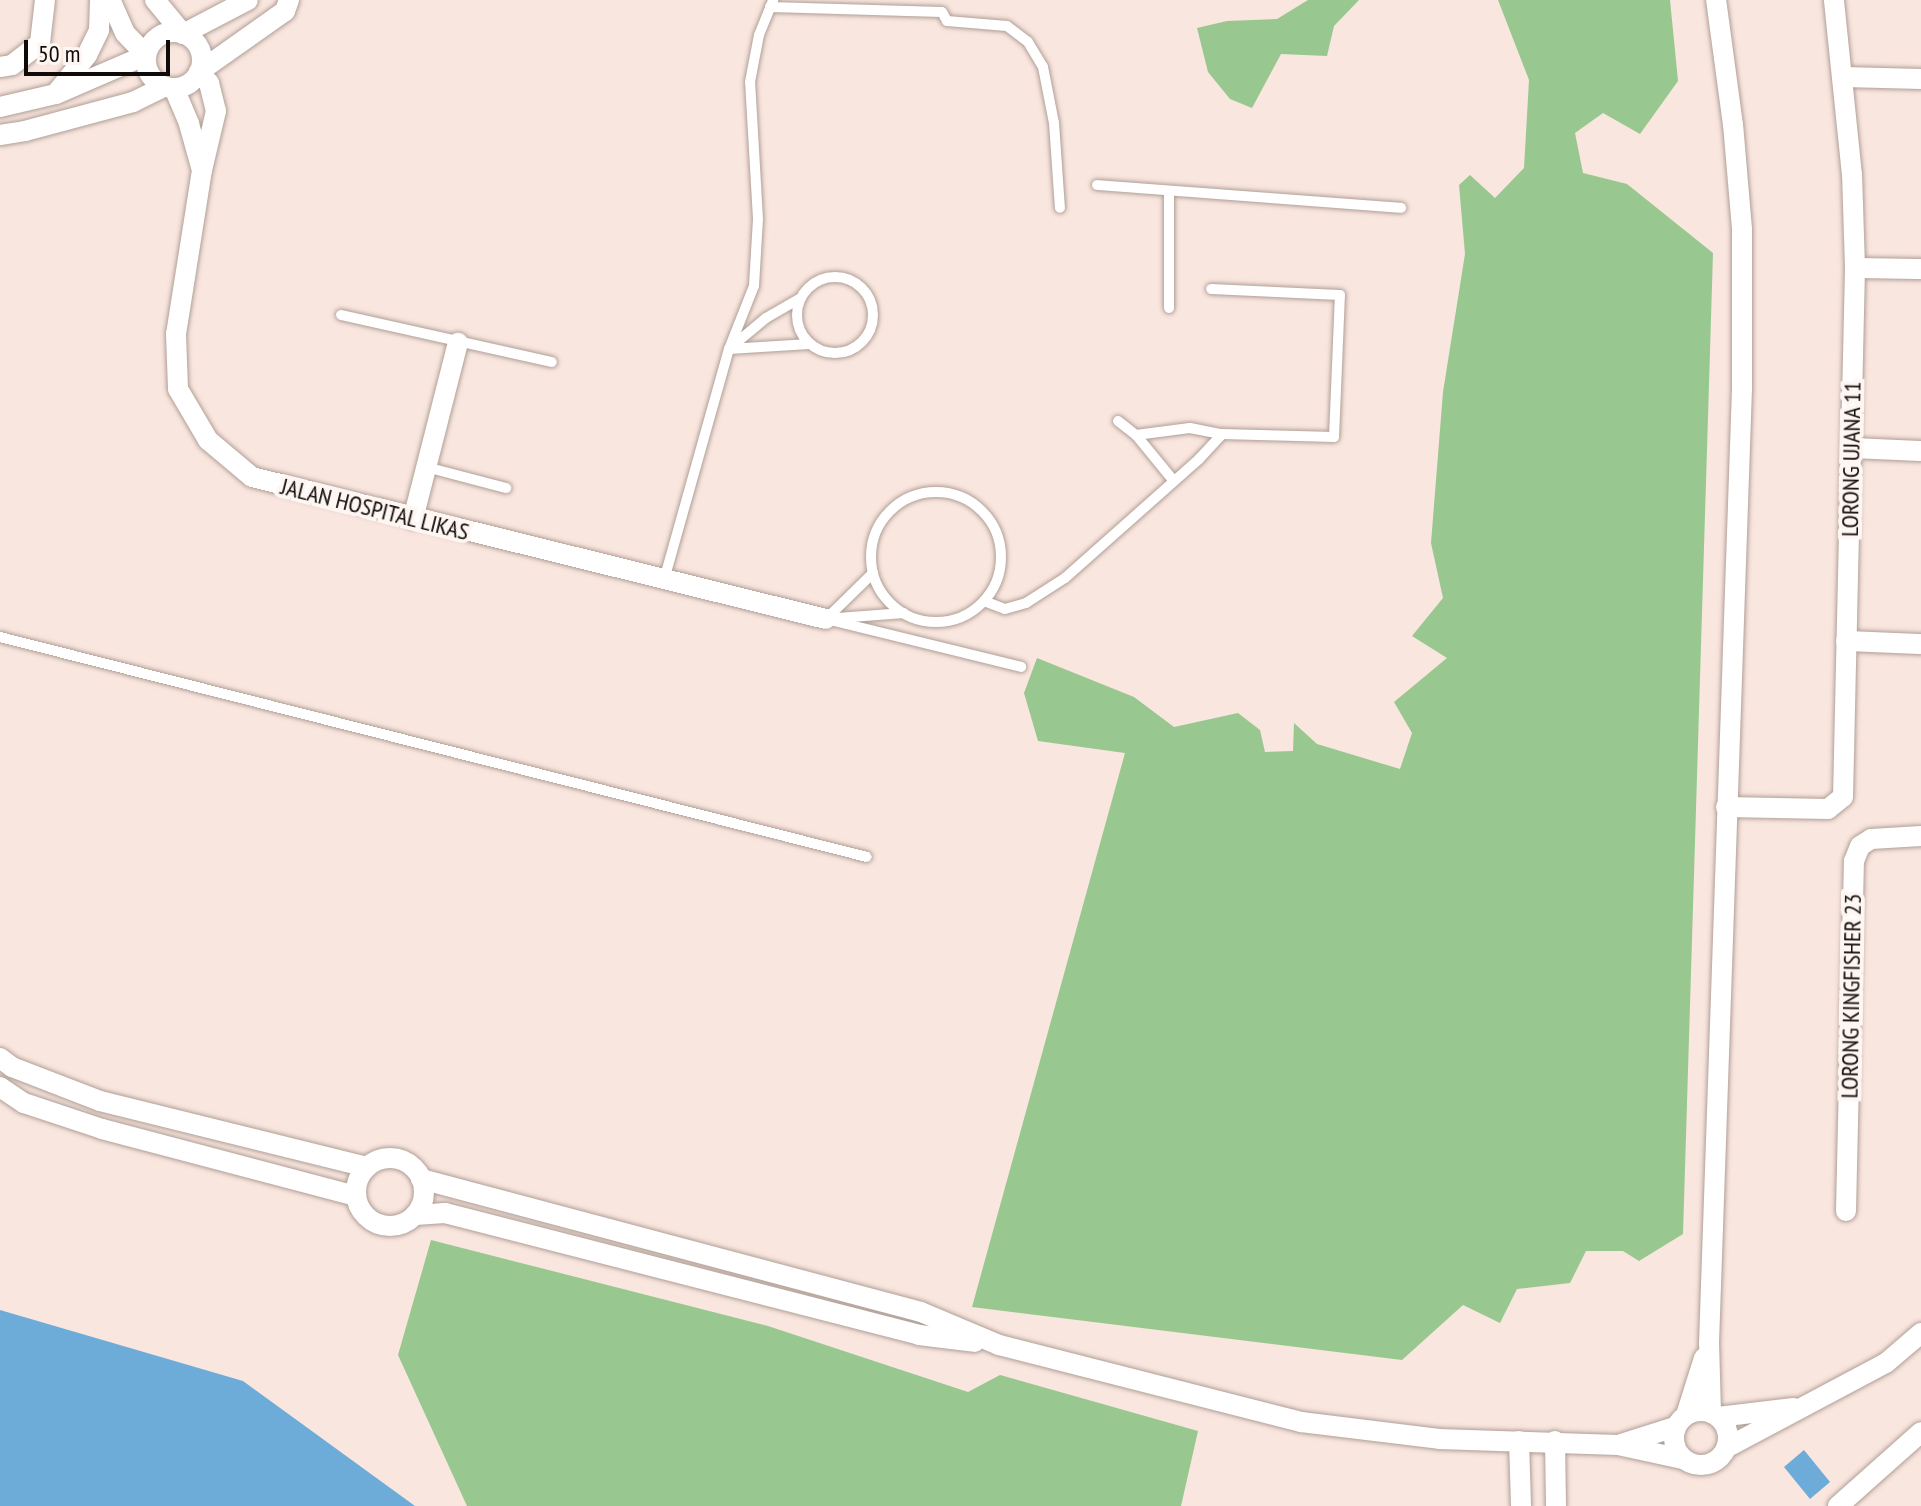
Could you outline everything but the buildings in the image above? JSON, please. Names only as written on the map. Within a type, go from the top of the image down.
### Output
[{"type":"street","points":[[0,67],[12,65],[40,43],[45,0]]},
{"type":"street","points":[[56,94],[87,55],[99,30],[100,0]]},
{"type":"street","points":[[110,0],[125,33],[146,55],[148,71],[169,88],[189,124],[202,170]]},
{"type":"street","points":[[155,0],[200,51],[199,72]]},
{"type":"street","points":[[0,107],[56,94],[146,55],[161,35],[183,34],[248,0]]},
{"type":"street","points":[[0,135],[133,102],[189,84],[199,72],[285,11],[289,0]]},
{"type":"street","points":[[1716,0],[1733,125],[1742,229],[1741,419],[1709,1343],[1714,1415],[1727,1431],[1726,1448]]},
{"type":"street","name":"LORONG UJANA 11","points":[[1726,807],[1828,809],[1838,805],[1843,797],[1855,268],[1844,77],[1834,0]]},
{"type":"street","name":"JALAN HOSPITAL LIKAS","points":[[199,72],[209,83],[216,111],[202,170],[176,334],[178,389],[208,440],[252,477],[826,619]]},
{"type":"street","points":[[1844,77],[1921,79]]},
{"type":"street","points":[[0,146],[25,131]]},
{"type":"street","points":[[1855,268],[1921,269]]},
{"type":"street","points":[[413,519],[458,343]]},
{"type":"street","points":[[1852,448],[1921,451]]},
{"type":"street","points":[[1846,641],[1921,644]]},
{"type":"street","name":"LORONG KINGFISHER 23","points":[[1846,1211],[1854,861],[1860,846],[1871,839],[1921,836]]},
{"type":"street","points":[[0,1058],[12,1067],[100,1101],[367,1167]]},
{"type":"street","points":[[0,1087],[24,1103],[102,1129],[356,1196]]},
{"type":"street","points":[[415,1215],[423,1198],[421,1179],[415,1170],[397,1159],[386,1158],[367,1167],[357,1185],[356,1196],[359,1207],[374,1223],[396,1226],[415,1215],[445,1213],[919,1335],[999,1345],[1218,1403],[1324,1426],[1439,1439],[1618,1445],[1707,1464],[1726,1448],[1886,1363],[1921,1333]]},
{"type":"street","points":[[421,1179],[921,1312],[999,1345]]},
{"type":"street","points":[[1683,1459],[1674,1444],[1709,1343]]},
{"type":"street","points":[[1618,1445],[1681,1421],[1804,1406]]},
{"type":"street","points":[[1838,1506],[1921,1432]]},
{"type":"street","points":[[1519,1441],[1521,1506]]},
{"type":"street","points":[[1555,1441],[1556,1506]]},
{"type":"lane","points":[[664,581],[729,349],[754,286],[758,219],[750,82],[759,35],[772,3],[942,12],[947,21],[1007,26],[1028,42],[1043,67],[1054,123],[1060,208]]},
{"type":"lane","points":[[1097,185],[1169,193],[1254,195],[1401,208]]},
{"type":"lane","points":[[1169,193],[1169,308]]},
{"type":"lane","points":[[845,277],[866,291],[874,313],[867,336],[854,349],[829,353],[809,344],[729,349],[766,318],[800,298],[818,280],[845,277]]},
{"type":"lane","points":[[1136,435],[1190,428],[1222,434],[1334,437],[1340,295],[1211,289]]},
{"type":"lane","points":[[800,298],[797,311],[800,330],[809,344]]},
{"type":"lane","points":[[341,315],[552,362]]},
{"type":"lane","points":[[1118,421],[1136,435],[1173,480]]},
{"type":"lane","points":[[984,601],[1005,609],[1026,603],[1065,578],[1222,434]]},
{"type":"lane","points":[[426,467],[506,488]]},
{"type":"lane","points":[[944,491],[978,507],[995,528],[1002,554],[998,578],[984,601],[968,614],[948,621],[930,622],[904,613],[885,597],[873,573],[871,554],[876,532],[889,511],[904,500],[925,492],[944,491]]},
{"type":"lane","points":[[826,619],[873,573]]},
{"type":"lane","points":[[826,619],[904,613]]},
{"type":"lane","points":[[826,619],[1021,667]]},
{"type":"lane","points":[[0,637],[867,857]]},
{"type":"green space","points":[[1308,0],[1359,0],[1334,26],[1327,56],[1281,54],[1252,108],[1230,99],[1208,72],[1197,28],[1227,21],[1277,19]]},
{"type":"green space","points":[[1498,0],[1670,0],[1678,81],[1640,134],[1603,113],[1575,133],[1583,173],[1627,184],[1713,253],[1683,1234],[1639,1261],[1623,1251],[1586,1251],[1570,1283],[1517,1289],[1500,1323],[1463,1305],[1402,1360],[972,1307],[1125,753],[1038,741],[1024,693],[1037,658],[1134,697],[1174,727],[1238,713],[1260,730],[1265,752],[1293,751],[1294,723],[1317,744],[1400,769],[1412,733],[1394,702],[1447,658],[1412,636],[1443,598],[1431,543],[1443,392],[1465,254],[1459,185],[1470,175],[1495,198],[1524,168],[1529,80]]},
{"type":"green space","points":[[431,1240],[768,1326],[968,1392],[1000,1375],[1198,1431],[1181,1506],[467,1506],[398,1355]]},
{"type":"water","points":[[0,1310],[243,1381],[415,1506],[0,1506]]},
{"type":"water","points":[[1804,1450],[1830,1482],[1810,1499],[1784,1467]]}]
